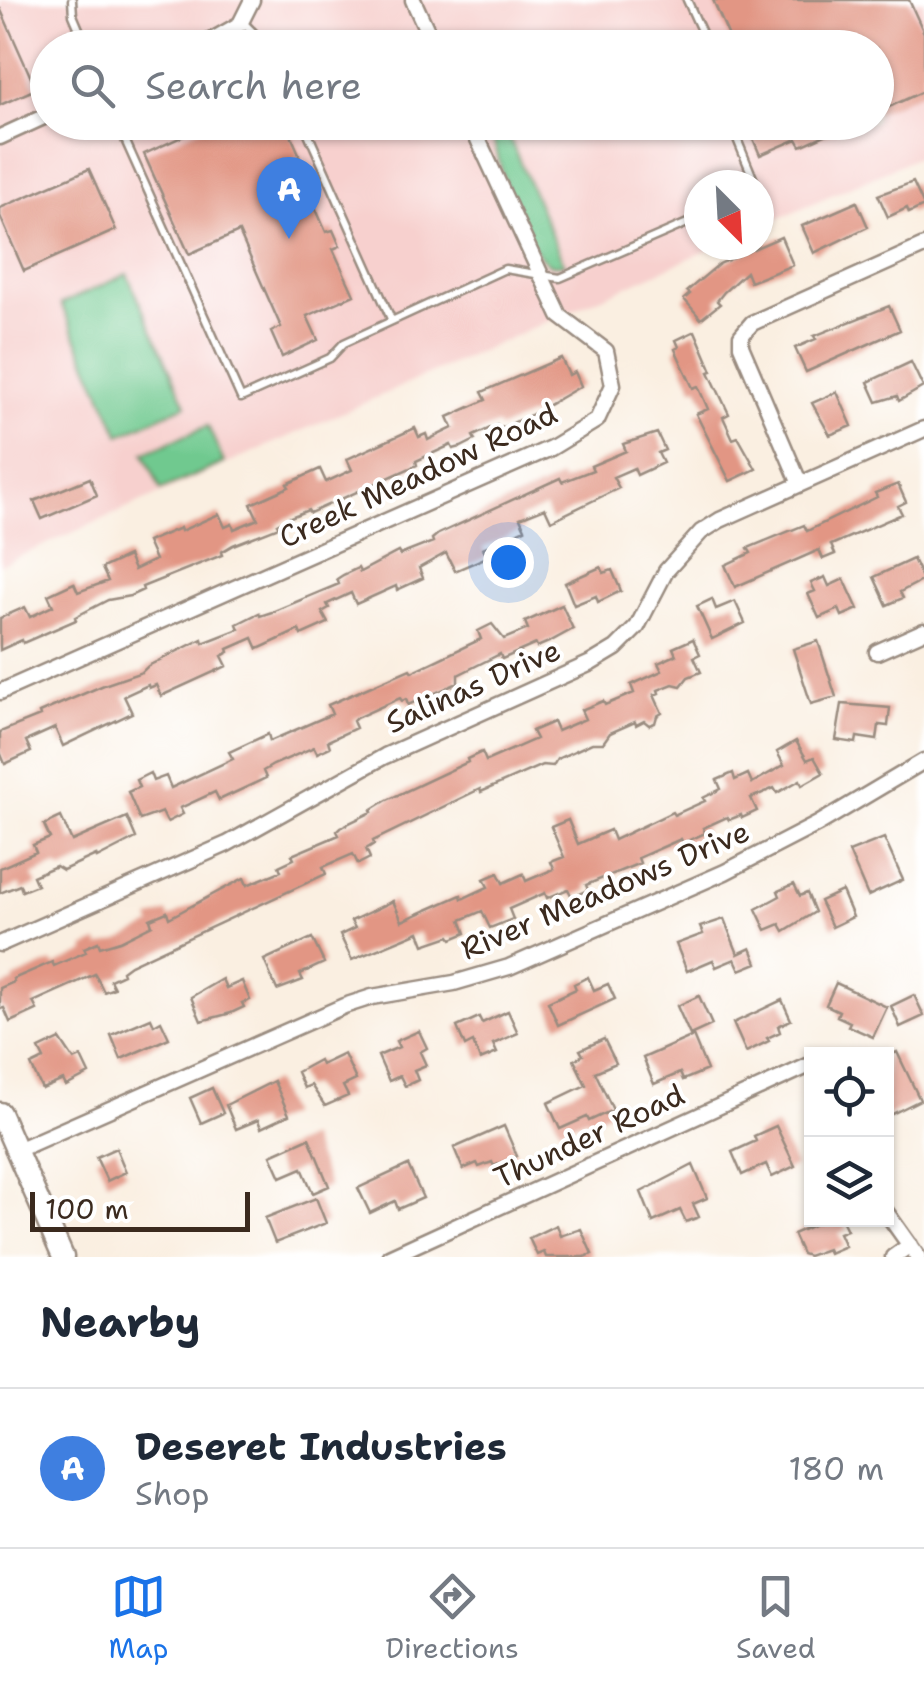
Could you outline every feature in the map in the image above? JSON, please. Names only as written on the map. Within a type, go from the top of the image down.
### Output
[{"type":"main road","points":[[0,1113],[63,1257]]},
{"type":"street","points":[[227,30],[242,21],[252,0]]},
{"type":"street","points":[[413,0],[427,30]]},
{"type":"street","points":[[0,137],[30,123]]},
{"type":"street","name":"Creek Meadow Road","points":[[0,692],[551,448],[597,420],[613,385],[606,351],[560,316],[478,140]]},
{"type":"street","points":[[800,484],[741,346],[741,336],[752,323],[924,246]]},
{"type":"street","name":"Salinas Drive","points":[[0,944],[227,844],[385,756],[591,663],[616,648],[637,628],[666,571],[701,532],[924,429]]},
{"type":"street","points":[[876,652],[924,630]]},
{"type":"street","name":"River Meadows Drive","points":[[17,1150],[344,1006],[372,997],[454,983],[508,966],[725,872],[818,824],[924,761]]},
{"type":"street","name":"Thunder Road","points":[[389,1257],[804,1068]]},
{"type":"street","points":[[893,1257],[914,1251],[894,1223]]},
{"type":"lane","points":[[72,0],[72,15],[79,30]]},
{"type":"lane","points":[[687,0],[701,30]]},
{"type":"lane","points":[[242,21],[251,30]]},
{"type":"lane","points":[[125,140],[241,398],[330,358],[344,344],[505,270],[560,278],[684,224]]},
{"type":"lane","points":[[311,140],[392,321]]},
{"type":"lane","points":[[737,140],[750,170]]},
{"type":"shaded area","points":[[0,0],[924,0],[924,154],[774,220],[774,170],[684,170],[685,260],[0,565]]},
{"type":"green space","points":[[494,140],[510,140],[564,264],[550,265],[527,238]]},
{"type":"green space","points":[[127,274],[186,405],[120,435],[61,304]]},
{"type":"green space","points":[[208,426],[224,463],[161,490],[144,453]]},
{"type":"building","points":[[713,0],[909,0],[924,33],[924,91],[894,105],[894,30],[726,30]]},
{"type":"building","points":[[0,8],[30,76],[30,92],[0,105]]},
{"type":"building","points":[[175,140],[293,140],[300,156],[294,159],[326,232],[333,230],[340,246],[333,249],[354,295],[307,316],[318,340],[282,357],[271,332],[281,327],[239,232],[189,254],[144,154]]},
{"type":"building","points":[[754,140],[795,140],[760,155]]},
{"type":"building","points":[[89,169],[116,230],[24,271],[0,208]]},
{"type":"building","points":[[913,182],[924,206],[909,213],[907,208],[888,217],[878,195]]},
{"type":"building","points":[[857,202],[868,227],[814,253],[802,226]]},
{"type":"building","points":[[781,237],[793,265],[750,282],[746,272],[724,292],[717,301],[720,304],[701,319],[684,299],[690,294],[687,291],[728,260],[774,260],[774,240]]},
{"type":"building","points":[[889,306],[900,330],[806,372],[795,348],[816,339],[814,336]]},
{"type":"building","points":[[695,331],[729,414],[723,417],[733,439],[738,437],[756,469],[730,481],[696,414],[708,409],[698,386],[693,388],[675,349],[679,347],[676,340]]},
{"type":"building","points":[[561,358],[569,375],[575,372],[581,386],[531,415],[499,429],[497,425],[473,436],[475,440],[461,447],[453,449],[451,445],[416,461],[417,465],[310,513],[308,510],[288,518],[277,524],[279,527],[233,545],[222,555],[142,587],[130,596],[108,600],[75,617],[76,620],[0,650],[0,618],[25,607],[30,617],[53,606],[48,595],[74,583],[78,592],[108,581],[102,568],[128,556],[134,570],[155,560],[147,542],[180,528],[181,531],[219,514],[225,527],[232,524],[234,529],[258,519],[251,504],[289,487],[287,484],[320,469],[326,482],[352,470],[347,459],[415,428],[419,437],[426,434],[428,440],[453,428],[448,417],[486,400],[482,392]]},
{"type":"building","points":[[911,362],[923,387],[899,401],[897,396],[877,402],[868,382]]},
{"type":"building","points":[[837,392],[852,426],[830,435],[812,403]]},
{"type":"building","points":[[657,433],[665,450],[658,453],[663,463],[637,475],[634,468],[613,477],[619,488],[551,521],[545,508],[520,518],[525,529],[483,548],[487,557],[455,571],[446,553],[419,568],[423,578],[397,590],[396,586],[356,604],[351,593],[327,604],[329,608],[322,612],[328,623],[301,635],[299,630],[258,649],[253,638],[228,649],[222,656],[227,666],[161,696],[156,685],[148,685],[124,696],[132,713],[63,746],[55,728],[26,741],[31,752],[5,764],[0,752],[0,732],[142,672],[202,639],[203,643],[239,629],[237,624],[259,613],[260,616],[272,612],[339,584],[337,579],[358,568],[360,572],[398,552],[400,555],[433,542],[438,534],[560,478],[562,482],[593,470],[591,466],[626,451],[623,444]]},
{"type":"building","points":[[90,478],[97,495],[42,519],[34,501]]},
{"type":"building","points":[[898,484],[906,502],[898,506],[902,514],[831,545],[835,554],[823,559],[819,550],[735,587],[725,565],[751,553],[748,548],[804,525],[807,531]]},
{"type":"building","points":[[913,559],[923,580],[900,592],[903,598],[887,605],[874,577]]},
{"type":"building","points":[[601,567],[604,573],[612,570],[621,591],[598,602],[596,596],[574,605],[565,583]]},
{"type":"building","points":[[825,577],[829,586],[844,579],[858,609],[842,616],[839,609],[819,618],[808,594],[815,591],[811,583]]},
{"type":"building","points":[[712,599],[716,609],[735,601],[745,623],[712,639],[697,606]]},
{"type":"building","points":[[562,605],[573,629],[551,641],[502,659],[500,654],[458,675],[458,683],[408,705],[406,699],[400,698],[356,718],[356,728],[328,741],[330,747],[317,753],[314,747],[273,765],[263,771],[266,778],[219,800],[215,792],[180,808],[183,814],[167,822],[162,812],[140,820],[128,792],[139,787],[136,780],[150,773],[153,781],[166,776],[171,788],[233,759],[229,752],[268,734],[270,741],[332,714],[328,705],[481,639],[478,631],[492,624],[504,639],[528,629],[525,622]]},
{"type":"building","points":[[693,639],[700,654],[694,657],[701,672],[688,677],[681,686],[673,684],[658,690],[654,695],[662,713],[655,723],[635,722],[610,733],[603,743],[592,743],[557,759],[553,766],[542,765],[481,792],[480,789],[373,841],[366,849],[370,858],[358,864],[353,854],[323,867],[326,874],[130,965],[110,980],[114,988],[104,992],[95,974],[33,1002],[37,1010],[10,1022],[4,1008],[0,1009],[0,988],[14,982],[13,979],[52,962],[54,966],[86,952],[84,948],[98,942],[100,947],[120,941],[152,925],[150,919],[167,912],[169,918],[244,878],[247,885],[281,871],[279,866],[294,859],[292,855],[339,835],[341,827],[387,800],[482,752],[486,761],[536,739],[532,731],[553,722],[557,731],[585,719],[581,710],[634,693],[631,685],[662,671],[658,663],[676,655],[673,648]]},
{"type":"building","points":[[818,641],[836,697],[811,704],[793,649]]},
{"type":"building","points":[[842,704],[890,708],[888,726],[879,725],[877,740],[836,740]]},
{"type":"building","points":[[796,741],[807,760],[814,757],[823,773],[802,785],[800,780],[777,793],[774,788],[751,798],[757,811],[742,818],[727,817],[703,828],[705,833],[638,858],[640,863],[586,885],[588,890],[572,897],[568,889],[547,898],[545,893],[509,909],[513,919],[490,928],[482,911],[461,920],[466,933],[452,939],[450,936],[424,945],[419,932],[352,960],[340,935],[355,928],[351,921],[393,901],[402,921],[488,887],[484,879],[498,873],[503,883],[523,874],[526,881],[554,869],[551,862],[564,857],[551,827],[568,820],[578,844],[610,830],[614,840],[705,801],[703,798],[721,789],[717,780],[733,773],[735,780],[748,774],[752,783],[784,765],[777,752]]},
{"type":"building","points":[[61,817],[72,841],[127,817],[136,838],[97,858],[96,855],[63,870],[56,866],[33,876],[37,885],[22,891],[20,885],[0,893],[0,868],[36,852],[33,845],[50,838],[44,825]]},
{"type":"building","points":[[884,838],[903,880],[868,896],[849,852]]},
{"type":"building","points":[[794,884],[800,896],[807,893],[815,912],[784,931],[780,924],[766,930],[756,909]]},
{"type":"building","points":[[842,891],[853,917],[832,927],[820,901]]},
{"type":"building","points":[[724,919],[738,954],[751,948],[757,963],[740,970],[735,959],[716,967],[713,960],[687,971],[676,944],[703,934],[700,927]]},
{"type":"building","points":[[312,938],[324,963],[300,974],[303,980],[277,990],[264,960]]},
{"type":"building","points":[[588,977],[594,990],[608,984],[615,999],[558,1025],[548,1002],[576,989],[574,984]]},
{"type":"building","points":[[222,979],[226,988],[242,981],[250,1000],[231,1013],[201,1021],[191,997]]},
{"type":"building","points":[[836,983],[887,1007],[873,1037],[848,1026],[850,1022],[837,1016],[839,1011],[826,1005]]},
{"type":"building","points":[[914,995],[924,1016],[900,1027],[891,1006]]},
{"type":"building","points":[[699,996],[712,1025],[690,1035],[677,1006]]},
{"type":"building","points":[[782,1000],[791,1020],[778,1026],[780,1032],[767,1038],[769,1041],[746,1052],[733,1023]]},
{"type":"building","points":[[508,1011],[518,1033],[493,1044],[497,1053],[480,1060],[473,1042],[465,1046],[457,1027],[479,1017],[482,1023]]},
{"type":"building","points":[[151,1018],[154,1025],[161,1021],[169,1038],[121,1059],[111,1035]]},
{"type":"building","points":[[419,1031],[427,1048],[420,1052],[426,1065],[414,1070],[418,1080],[405,1086],[400,1076],[389,1081],[378,1056],[399,1047],[396,1041]]},
{"type":"building","points":[[693,1036],[707,1070],[683,1080],[680,1073],[654,1084],[643,1058]]},
{"type":"building","points":[[60,1039],[74,1060],[81,1057],[89,1074],[66,1086],[63,1080],[42,1089],[31,1065],[44,1059],[39,1049]]},
{"type":"building","points":[[604,1039],[616,1063],[595,1072],[613,1110],[560,1129],[548,1103],[586,1085],[574,1060],[583,1055],[580,1050]]},
{"type":"building","points":[[897,1052],[920,1100],[894,1113]]},
{"type":"building","points":[[344,1054],[356,1080],[343,1086],[348,1096],[325,1106],[311,1085],[304,1088],[297,1072],[319,1060],[321,1065]]},
{"type":"building","points":[[274,1081],[289,1115],[261,1128],[258,1120],[236,1129],[226,1105]]},
{"type":"building","points":[[212,1088],[223,1113],[201,1123],[190,1098]]},
{"type":"building","points":[[504,1126],[517,1156],[494,1166],[492,1162],[479,1167],[477,1163],[463,1169],[454,1148]]},
{"type":"building","points":[[776,1126],[795,1166],[772,1177],[766,1164],[742,1175],[732,1152]]},
{"type":"building","points":[[309,1138],[329,1186],[313,1193],[302,1168],[281,1177],[271,1155]]},
{"type":"building","points":[[116,1148],[126,1172],[107,1181],[96,1157]]},
{"type":"building","points":[[408,1165],[423,1198],[398,1209],[395,1201],[370,1213],[358,1188]]},
{"type":"building","points":[[693,1165],[707,1198],[693,1204],[699,1217],[686,1222],[680,1210],[653,1222],[641,1192]]},
{"type":"building","points":[[316,1198],[326,1223],[275,1243],[265,1218]]},
{"type":"building","points":[[556,1225],[560,1236],[581,1229],[592,1254],[537,1255],[529,1238]]},
{"type":"building","points":[[808,1227],[847,1230],[839,1233],[845,1246],[808,1256],[802,1254],[793,1234]]},
{"type":"place","name":"Deseret Industries","points":[[289,239]]}]
